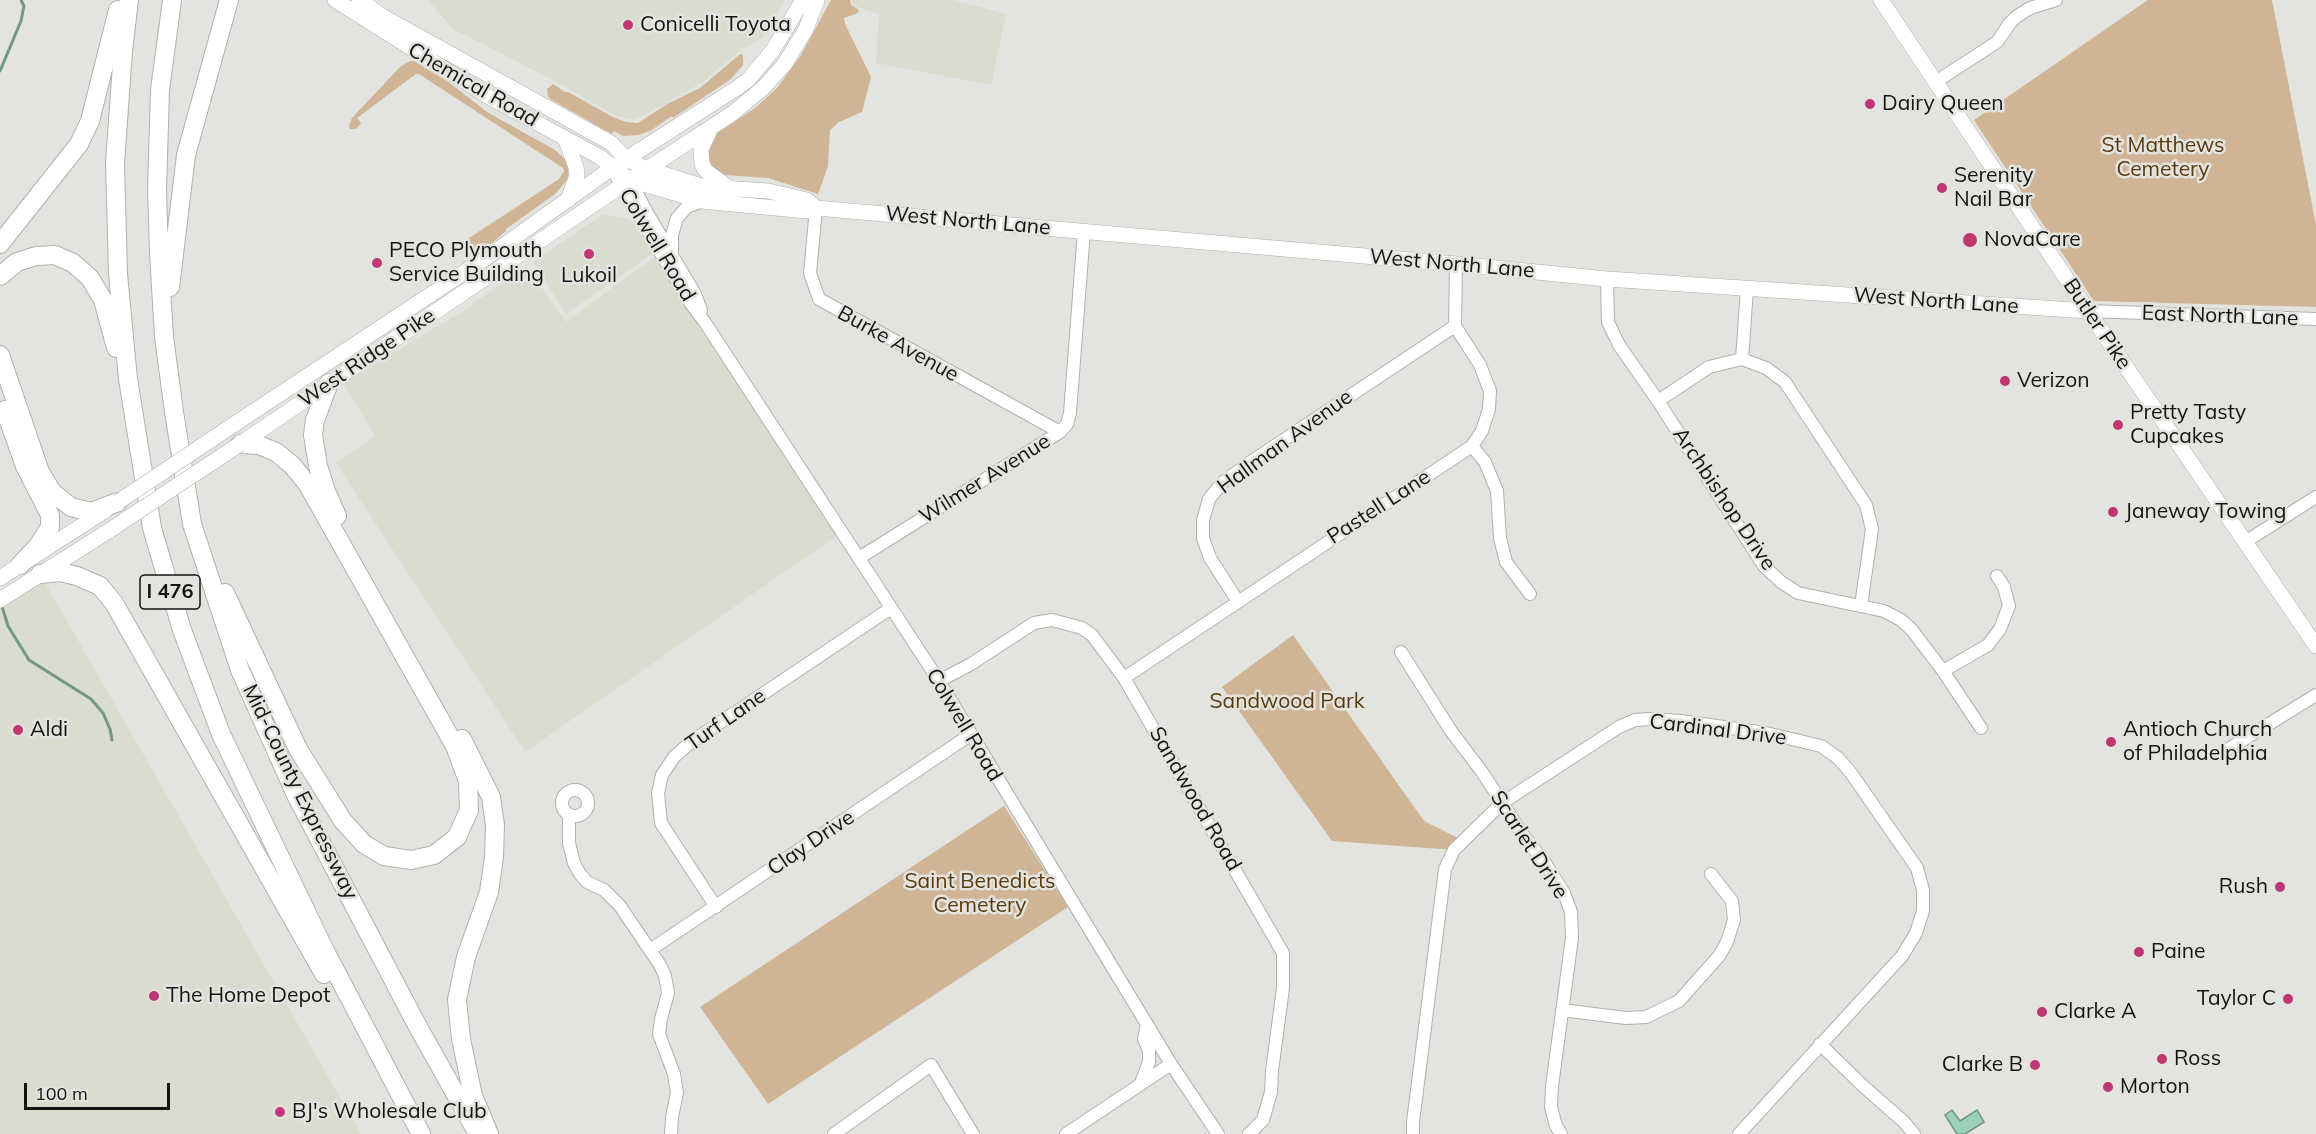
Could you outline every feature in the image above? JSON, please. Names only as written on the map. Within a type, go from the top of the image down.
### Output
[{"type":"highway","points":[[0,244],[59,171],[83,136],[90,121],[121,0]]},
{"type":"highway","name":"Mid-County Expressway","points":[[129,0],[115,163],[118,273],[128,379],[154,537],[182,630],[221,734],[325,951],[421,1134]]},
{"type":"highway","name":"Mid-County Expressway","points":[[172,0],[160,90],[157,192],[164,336],[192,524],[240,670],[296,795],[417,1025],[478,1134]]},
{"type":"highway","points":[[164,336],[186,155],[229,3]]},
{"type":"highway","points":[[0,276],[17,262],[36,256],[55,255],[73,263],[90,278],[103,300],[137,435]]},
{"type":"highway","points":[[0,355],[40,472],[52,492],[71,507],[91,512],[118,502]]},
{"type":"highway","points":[[329,383],[315,420],[313,435],[318,466],[326,491],[345,532],[475,762],[491,797],[495,825],[494,857],[489,892],[466,957],[457,1000],[461,1039],[473,1096],[489,1134]]},
{"type":"highway","points":[[0,394],[25,466],[50,514],[50,527],[27,558]]},
{"type":"highway","points":[[192,524],[298,749],[343,821],[364,844],[384,856],[411,860],[434,855],[457,837],[469,810],[468,781],[454,746],[308,485],[293,466],[276,452],[259,445],[240,444]]},
{"type":"highway","points":[[40,574],[60,572],[77,576],[100,586],[114,603],[415,1134]]},
{"type":"main road","name":"Chemical Road","points":[[335,0],[489,97],[600,157],[612,168]]},
{"type":"main road","name":"Chemical Road","points":[[359,0],[382,16],[611,143],[626,159]]},
{"type":"main road","name":"West Ridge Pike","points":[[0,578],[27,558],[118,502],[486,258],[612,168],[723,98],[748,80],[773,50],[803,0]]},
{"type":"main road","name":"West Ridge Pike","points":[[0,600],[240,444],[625,183],[733,113],[763,88],[784,65],[806,29],[817,0]]},
{"type":"main road","name":"Butler Pike","points":[[1881,0],[2088,311],[2316,646]]},
{"type":"main road","points":[[711,127],[701,149],[702,164],[706,171],[729,188]]},
{"type":"main road","points":[[565,138],[577,175],[568,200]]},
{"type":"main road","points":[[625,183],[626,159]]},
{"type":"main road","name":"West North Lane","points":[[626,159],[647,169],[704,187],[768,191],[807,200],[816,208]]},
{"type":"main road","name":"West North Lane","points":[[612,168],[625,183],[702,201],[807,211],[816,208],[1084,231],[1608,279],[2088,311]]},
{"type":"street","points":[[1937,81],[1997,42],[2016,17],[2030,9],[2056,0]]},
{"type":"street","name":"Colwell Road","points":[[625,183],[646,211],[673,255],[695,294],[704,320]]},
{"type":"street","name":"Colwell Road","points":[[625,183],[687,298],[704,320],[939,681],[1171,1064],[1218,1134]]},
{"type":"street","points":[[673,255],[672,235],[677,218],[687,207],[702,201]]},
{"type":"street","name":"Burke Avenue","points":[[816,208],[810,273],[819,299],[1060,432]]},
{"type":"street","name":"Wilmer Avenue","points":[[859,558],[1060,432],[1066,424],[1070,413],[1084,231]]},
{"type":"street","points":[[1455,326],[1456,264]]},
{"type":"street","name":"Archbishop Drive","points":[[1608,279],[1608,322],[1619,345],[1658,401],[1764,566],[1781,582],[1798,593],[1884,611],[1901,620],[1912,630],[1943,671],[1980,728]]},
{"type":"street","points":[[1742,359],[1747,289]]},
{"type":"street","name":"East North Lane","points":[[2088,311],[2316,320]]},
{"type":"street","name":"Pastell Lane","points":[[1124,678],[1237,600],[1472,446],[1482,431],[1489,410],[1490,391],[1480,365],[1455,326]]},
{"type":"street","name":"Hallman Avenue","points":[[1237,600],[1210,558],[1203,538],[1203,520],[1209,499],[1222,483],[1249,463],[1455,326]]},
{"type":"street","points":[[1658,401],[1709,367],[1742,359],[1766,368],[1785,382],[1866,505],[1872,529],[1861,606]]},
{"type":"street","points":[[1472,446],[1485,462],[1497,491],[1500,538],[1506,562],[1530,594]]},
{"type":"street","points":[[2246,542],[2316,497]]},
{"type":"street","points":[[1943,671],[1988,645],[2000,630],[2009,606],[2004,587],[1997,576]]},
{"type":"street","name":"Turf Lane","points":[[716,907],[661,823],[658,793],[662,775],[674,757],[691,742],[891,608]]},
{"type":"street","name":"Sandwood Road","points":[[939,681],[971,664],[1034,623],[1052,620],[1082,628],[1092,635],[1124,678],[1283,953],[1283,988],[1271,1092],[1263,1120],[1249,1134]]},
{"type":"street","name":"Scarlet Drive","points":[[1401,652],[1451,731],[1482,772],[1564,893],[1571,912],[1572,938],[1555,1054],[1551,1107],[1556,1126],[1561,1134]]},
{"type":"street","points":[[2230,748],[2316,695]]},
{"type":"street","name":"Cardinal Drive","points":[[1413,1134],[1445,869],[1458,845],[1502,803],[1619,727],[1635,720],[1680,720],[1766,733],[1821,746],[1838,758],[1851,773],[1917,868],[1923,890],[1923,911],[1916,933],[1902,956],[1738,1134]]},
{"type":"street","name":"Clay Drive","points":[[650,950],[970,735]]},
{"type":"street","points":[[569,815],[569,843],[574,863],[580,874],[588,882],[604,890],[620,906],[665,976],[668,993],[659,1034],[675,1074],[677,1093],[671,1134]]},
{"type":"street","points":[[1562,1010],[1626,1018],[1646,1017],[1679,1001],[1719,956],[1727,942],[1734,920],[1732,901],[1711,874]]},
{"type":"street","points":[[1141,1084],[1149,1062],[1149,1051],[1144,1039],[1147,1024]]},
{"type":"street","points":[[1820,1044],[1914,1134]]},
{"type":"street","points":[[1066,1134],[1171,1064]]},
{"type":"street","points":[[834,1134],[931,1065],[973,1134]]},
{"type":"shaded area","points":[[428,0],[785,0],[762,38],[740,51],[703,82],[635,120],[616,116],[557,82],[453,29]]},
{"type":"shaded area","points":[[853,0],[953,0],[1006,14],[991,85],[876,63],[879,14],[852,5]]},
{"type":"shaded area","points":[[603,214],[630,219],[653,253],[566,314],[533,262]]},
{"type":"shaded area","points":[[660,253],[842,532],[525,752],[336,463],[375,436],[343,383],[460,313],[526,266],[566,322]]},
{"type":"shaded area","points":[[40,574],[361,1134],[0,1134],[0,600]]},
{"type":"shaded area","points":[[1952,1110],[1960,1121],[1977,1110],[1984,1122],[1965,1134],[1957,1134],[1945,1115]]},
{"type":"green space","points":[[831,0],[850,0],[851,5],[859,10],[858,13],[844,18],[845,24],[871,77],[862,112],[839,122],[830,130],[828,166],[818,194],[768,178],[724,175],[716,171],[710,166],[706,154],[716,134],[755,108],[777,88],[801,55]]},
{"type":"green space","name":"St Matthews Cemetery","points":[[2148,0],[2272,0],[2316,225],[2316,307],[2094,301],[1974,120]]},
{"type":"green space","points":[[743,54],[743,65],[731,79],[673,118],[672,116],[650,131],[638,135],[623,136],[614,131],[612,134],[548,96],[547,89],[553,84],[613,117],[626,122],[638,123],[667,104],[700,88]]},
{"type":"green space","points":[[414,61],[450,83],[487,112],[555,150],[569,163],[568,179],[555,194],[506,229],[486,248],[474,251],[460,244],[559,179],[564,171],[563,168],[419,74],[357,118],[361,123],[355,129],[350,129],[352,118],[400,67]]},
{"type":"green space","name":"Sandwood Park","points":[[1293,635],[1424,821],[1462,840],[1454,850],[1332,841],[1222,687]]},
{"type":"green space","name":"Saint Benedicts Cemetery","points":[[1004,806],[1068,907],[768,1104],[700,1007]]},
{"type":"waterway","points":[[0,71],[21,21],[24,6],[21,0]]},
{"type":"waterway","points":[[1,603],[8,626],[29,660],[91,699],[103,713],[112,740]]},
{"type":"place","name":"Conicelli Toyota","points":[[628,25]]},
{"type":"place","name":"Dairy Queen","points":[[1870,104]]},
{"type":"place","name":"Serenity Nail Bar","points":[[1942,188]]},
{"type":"place","name":"NovaCare","points":[[1970,240]]},
{"type":"place","name":"Lukoil","points":[[589,254]]},
{"type":"place","name":"PECO Plymouth Service Building","points":[[377,263]]},
{"type":"place","name":"Verizon","points":[[2005,381]]},
{"type":"place","name":"Pretty Tasty Cupcakes","points":[[2118,425]]},
{"type":"place","name":"Janeway Towing","points":[[2113,512]]},
{"type":"place","name":"Aldi","points":[[18,730]]},
{"type":"place","name":"Antioch Church of Philadelphia","points":[[2111,742]]},
{"type":"place","name":"Rush","points":[[2280,887]]},
{"type":"place","name":"Paine","points":[[2139,952]]},
{"type":"place","name":"The Home Depot","points":[[154,996]]},
{"type":"place","name":"Taylor C","points":[[2288,999]]},
{"type":"place","name":"Clarke A","points":[[2042,1012]]},
{"type":"place","name":"Ross","points":[[2162,1059]]},
{"type":"place","name":"Clarke B","points":[[2035,1065]]},
{"type":"place","name":"Morton","points":[[2108,1087]]},
{"type":"place","name":"BJ's Wholesale Club","points":[[280,1112]]}]
